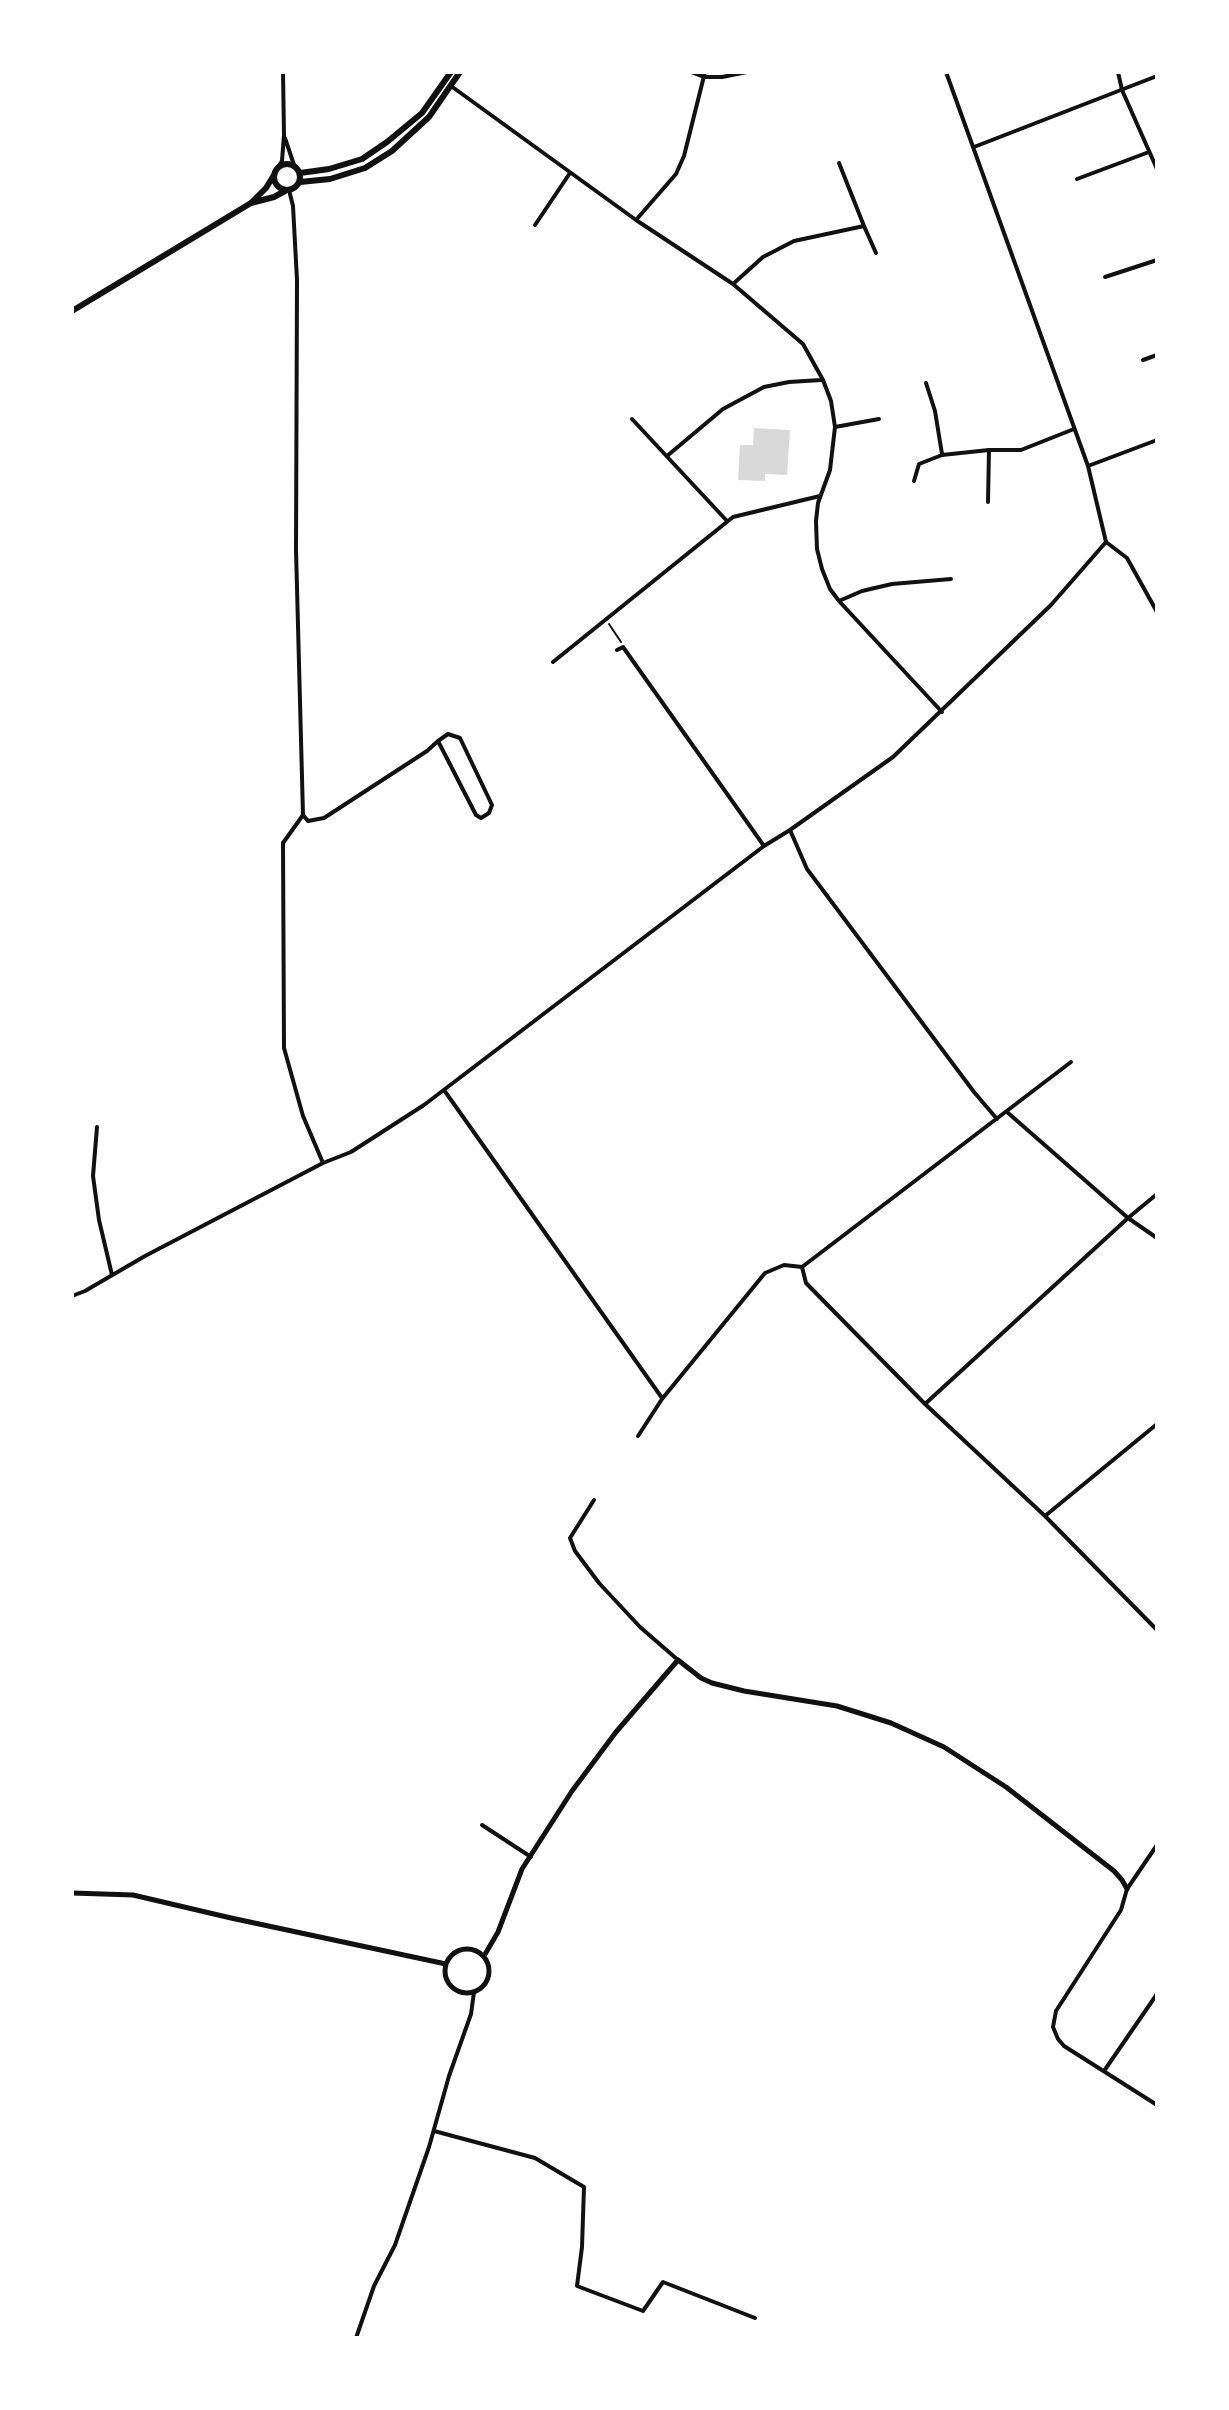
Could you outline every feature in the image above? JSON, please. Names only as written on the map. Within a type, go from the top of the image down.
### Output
[{"type":"main road","points":[[300,173],[329,169],[362,159],[422,113],[451,72]]},
{"type":"main road","points":[[300,182],[330,179],[365,168],[392,151],[429,117],[460,72]]},
{"type":"main road","points":[[72,311],[251,203],[266,188],[278,167],[294,165],[300,173],[298,186],[251,203]]},
{"type":"main road","points":[[274,175],[277,186],[287,190]]},
{"type":"street","points":[[278,167],[282,161],[284,135],[283,72]]},
{"type":"street","points":[[691,72],[722,77],[747,72]]},
{"type":"street","points":[[946,72],[1088,466],[1106,542],[1127,558],[1157,612]]},
{"type":"street","points":[[1118,72],[1122,90],[1157,169]]},
{"type":"street","points":[[636,220],[676,174],[690,136],[704,74]]},
{"type":"street","points":[[974,147],[1157,76]]},
{"type":"street","points":[[451,86],[636,220],[733,284],[803,344],[823,380],[831,401],[835,427],[830,470],[820,496],[816,521],[817,549],[830,589],[942,712]]},
{"type":"street","points":[[284,135],[294,165]]},
{"type":"street","points":[[1077,179],[1149,152]]},
{"type":"street","points":[[839,163],[876,253]]},
{"type":"street","points":[[535,225],[570,173]]},
{"type":"street","points":[[287,190],[293,206],[297,280],[296,550],[303,815],[283,843],[284,1048],[303,1116],[323,1163]]},
{"type":"street","points":[[733,284],[763,257],[794,241],[864,226]]},
{"type":"street","points":[[1105,277],[1157,260]]},
{"type":"street","points":[[1143,360],[1157,355]]},
{"type":"street","points":[[667,456],[723,409],[764,387],[823,380]]},
{"type":"street","points":[[926,383],[935,411],[942,455]]},
{"type":"street","points":[[632,419],[727,521]]},
{"type":"street","points":[[835,427],[879,419]]},
{"type":"street","points":[[914,481],[919,464],[942,455],[1021,450],[1074,429]]},
{"type":"street","points":[[1088,466],[1157,440]]},
{"type":"street","points":[[988,502],[989,450]]},
{"type":"street","points":[[553,662],[733,517],[820,496]]},
{"type":"street","points":[[72,1296],[323,1163],[373,1140],[444,1090],[764,846],[893,757],[1051,605],[1106,542]]},
{"type":"street","points":[[839,601],[862,591],[892,584],[951,579]]},
{"type":"street","points":[[617,650],[623,647],[764,846]]},
{"type":"street","points":[[303,815],[308,821],[324,818],[448,734],[460,738],[492,805],[489,813],[481,818],[476,815],[438,741]]},
{"type":"street","points":[[790,830],[807,869],[997,1119]]},
{"type":"street","points":[[638,1436],[662,1399],[765,1273],[784,1265],[802,1267],[1071,1062]]},
{"type":"street","points":[[444,1090],[662,1399]]},
{"type":"street","points":[[1007,1112],[1128,1218],[1157,1238]]},
{"type":"street","points":[[97,1127],[93,1176],[99,1220],[112,1275]]},
{"type":"street","points":[[925,1404],[1157,1194]]},
{"type":"street","points":[[802,1267],[806,1283],[1157,1630]]},
{"type":"street","points":[[1045,1516],[1157,1424]]},
{"type":"street","points":[[594,1500],[570,1538],[575,1551],[599,1583],[640,1627],[701,1678],[744,1691],[837,1706],[891,1723],[944,1747],[1006,1787],[1114,1871],[1127,1889]]},
{"type":"street","points":[[484,1956],[498,1932],[522,1869],[572,1791],[616,1732],[678,1660]]},
{"type":"street","points":[[482,1825],[531,1857]]},
{"type":"street","points":[[1157,1845],[1127,1889],[1121,1910],[1053,2019],[1055,2033],[1064,2046],[1157,2105]]},
{"type":"street","points":[[72,1893],[133,1895],[446,1964]]},
{"type":"street","points":[[464,1950],[484,1956],[489,1973],[481,1989],[463,1993],[451,1986],[445,1972],[452,1955],[464,1950]]},
{"type":"street","points":[[356,2338],[374,2286],[395,2245],[434,2131],[471,2014],[474,1992]]},
{"type":"street","points":[[1104,2071],[1157,1994]]},
{"type":"street","points":[[434,2131],[535,2158],[584,2187],[577,2286],[643,2311],[663,2282],[755,2318]]},
{"type":"path","points":[[606,619],[623,647]]},
{"type":"shaded area","points":[[754,428],[790,430],[787,475],[765,474],[765,481],[738,480],[740,445],[753,445]]}]
